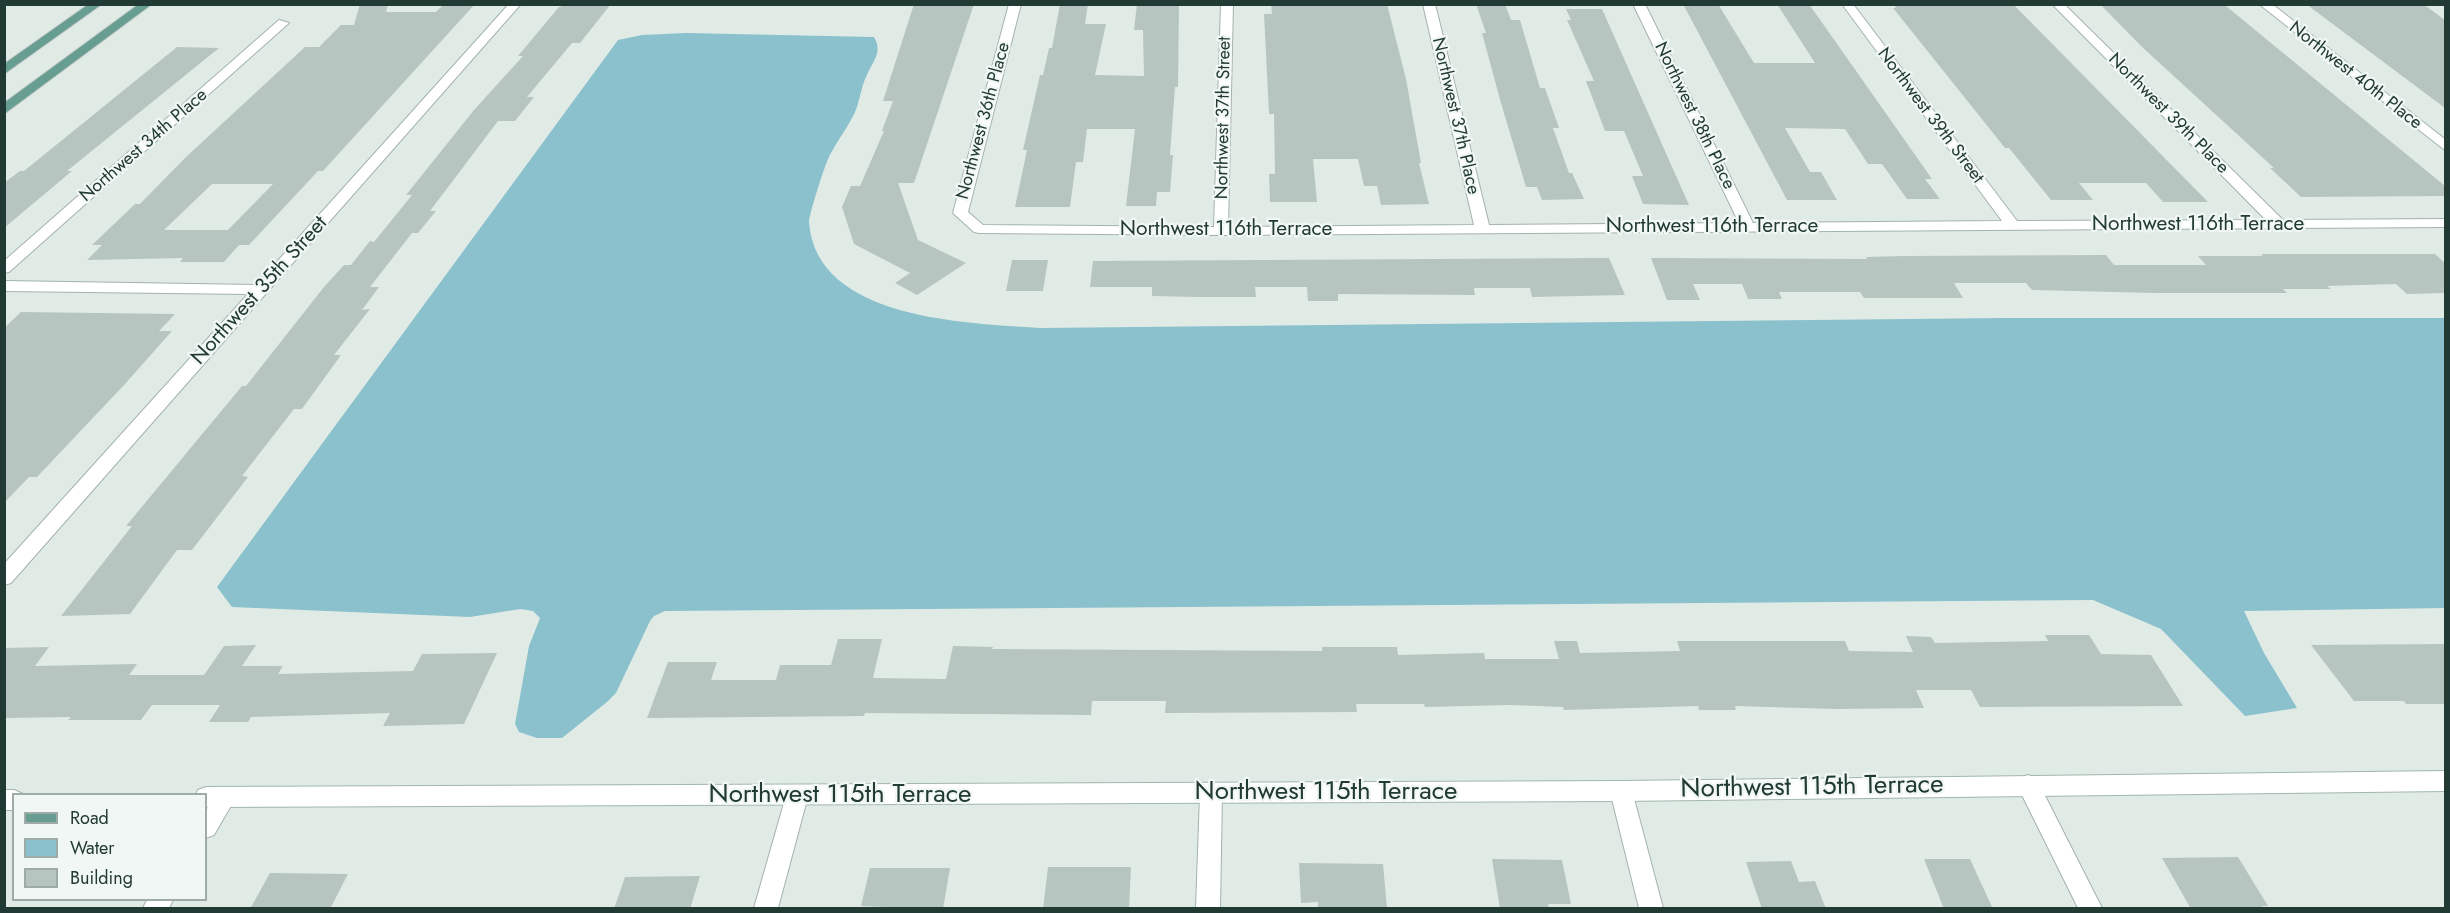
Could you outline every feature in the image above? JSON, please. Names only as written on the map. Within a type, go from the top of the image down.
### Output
[{"type":"main road","points":[[4,70],[97,4]]},
{"type":"main road","points":[[4,111],[147,4]]},
{"type":"street","name":"Northwest 35th Street","points":[[4,578],[516,4]]},
{"type":"street","name":"Northwest 36th Place","points":[[979,230],[960,213],[1015,4]]},
{"type":"street","name":"Northwest 37th Street","points":[[1221,231],[1227,4]]},
{"type":"street","name":"Northwest 37th Place","points":[[1429,4],[1482,228]]},
{"type":"street","name":"Northwest 38th Place","points":[[1639,4],[1748,227]]},
{"type":"street","name":"Northwest 39th Street","points":[[1847,4],[2014,226]]},
{"type":"street","name":"Northwest 39th Place","points":[[2057,4],[2279,224]]},
{"type":"street","name":"Northwest 40th Place","points":[[2264,4],[2445,147]]},
{"type":"street","name":"Northwest 34th Place","points":[[4,269],[283,23]]},
{"type":"street","name":"Northwest 116th Terrace","points":[[979,230],[1221,231],[2445,224]]},
{"type":"street","points":[[4,286],[262,290]]},
{"type":"street","name":"Northwest 115th Terrace","points":[[215,797],[1211,794],[2445,781]]},
{"type":"street","points":[[2028,785],[2090,909]]},
{"type":"street","points":[[1621,791],[1650,909]]},
{"type":"street","points":[[1208,909],[1211,794]]},
{"type":"street","points":[[766,909],[797,796]]},
{"type":"street","points":[[207,825],[215,797]]},
{"type":"water","points":[[686,33],[874,37],[878,47],[876,56],[865,80],[855,113],[829,158],[809,222],[818,254],[838,279],[866,297],[900,310],[937,318],[1040,328],[2004,318],[2445,318],[2445,608],[2244,611],[2264,653],[2297,708],[2245,716],[2161,629],[2093,600],[665,611],[654,616],[650,621],[616,693],[607,702],[562,738],[537,738],[519,732],[515,724],[529,646],[540,618],[533,611],[520,609],[470,617],[232,607],[217,587],[618,40],[642,35]]},
{"type":"building","points":[[360,4],[388,4],[386,12],[436,12],[444,4],[475,4],[323,171],[318,171],[249,245],[239,245],[224,262],[180,262],[183,258],[87,260],[102,245],[92,245],[135,204],[140,204],[186,157],[305,47],[319,47],[341,25],[354,25]],"holes":[[[212,184],[273,184],[228,230],[164,230]]]},
{"type":"building","points":[[572,4],[611,4],[580,43],[572,43],[527,97],[534,97],[515,121],[498,121],[430,211],[436,211],[418,233],[412,233],[370,287],[379,287],[362,310],[370,309],[334,355],[341,355],[302,409],[294,409],[242,476],[248,477],[192,550],[177,550],[130,614],[61,616],[132,526],[126,526],[242,386],[246,386],[324,287],[344,265],[351,265],[370,241],[374,242],[412,195],[406,195],[474,110],[523,56],[518,56],[559,7]]},
{"type":"building","points":[[914,4],[974,4],[914,183],[898,183],[918,240],[966,263],[917,295],[895,283],[910,273],[854,244],[842,207],[851,186],[860,186],[884,131],[882,131],[893,101],[883,101]]},
{"type":"building","points":[[1060,4],[1088,4],[1085,24],[1106,24],[1095,75],[1144,76],[1143,30],[1134,30],[1137,4],[1179,4],[1178,87],[1175,87],[1170,192],[1157,192],[1156,206],[1126,206],[1135,129],[1087,129],[1083,162],[1076,162],[1070,207],[1015,207],[1027,150],[1023,150],[1040,75],[1043,75],[1049,48],[1052,48]]},
{"type":"building","points":[[1271,4],[1387,4],[1406,79],[1421,163],[1419,163],[1429,204],[1381,205],[1377,186],[1364,186],[1358,159],[1313,159],[1317,202],[1270,202],[1269,174],[1275,174],[1274,114],[1269,114],[1264,14],[1272,14]]},
{"type":"building","points":[[1476,4],[1505,4],[1511,20],[1520,20],[1540,88],[1545,88],[1559,128],[1553,128],[1569,173],[1572,173],[1584,199],[1542,200],[1537,187],[1526,187],[1482,33],[1486,33]]},
{"type":"building","points":[[1683,4],[1718,4],[1754,63],[1815,63],[1777,4],[1809,4],[1932,179],[1925,179],[1940,199],[1907,199],[1882,164],[1868,164],[1845,129],[1785,128],[1810,172],[1821,172],[1837,200],[1787,200]]},
{"type":"building","points":[[1893,4],[2013,4],[2208,202],[2163,202],[2146,183],[2079,183],[2093,200],[2051,200],[2009,148],[2005,148],[1893,8],[1896,8]]},
{"type":"building","points":[[2100,4],[2226,6],[2445,186],[2445,196],[2301,197],[2270,168],[2274,168],[2141,46]]},
{"type":"building","points":[[2306,4],[2423,4],[2445,20],[2445,108]]},
{"type":"building","points":[[1566,9],[1602,9],[1689,205],[1643,204],[1632,176],[1643,176],[1624,131],[1605,131],[1586,81],[1594,81],[1567,20],[1571,20]]},
{"type":"building","points":[[177,47],[219,48],[67,171],[72,171],[4,228],[4,183],[20,171],[24,171]]},
{"type":"building","points":[[2261,254],[2435,254],[2445,263],[2445,293],[2407,294],[2396,284],[2327,286],[2331,289],[2283,289],[2287,293],[2154,293],[2032,290],[2026,283],[1954,283],[1963,298],[1864,298],[1860,292],[1779,292],[1782,299],[1748,299],[1742,284],[1693,284],[1700,300],[1667,300],[1651,258],[1867,259],[1866,257],[1904,256],[2106,255],[2114,265],[2206,265],[2198,256],[2263,256]]},
{"type":"building","points":[[1609,258],[1625,295],[1532,297],[1530,288],[1474,288],[1475,295],[1338,294],[1338,301],[1308,301],[1307,287],[1255,287],[1256,297],[1197,297],[1152,296],[1152,287],[1090,287],[1093,261]]},
{"type":"building","points":[[1012,260],[1048,260],[1043,291],[1006,291]]},
{"type":"building","points":[[21,312],[175,314],[159,331],[172,331],[125,384],[37,477],[29,477],[4,503],[4,328]]},
{"type":"building","points":[[2045,635],[2089,635],[2101,654],[2151,655],[2183,706],[1980,707],[1971,690],[1916,690],[1924,708],[1836,709],[1735,706],[1736,710],[1699,710],[1698,706],[1564,710],[1563,707],[1511,705],[1425,707],[1424,704],[1356,704],[1357,712],[1165,713],[1166,701],[1092,701],[1091,715],[865,713],[864,716],[647,718],[668,662],[717,662],[711,680],[776,680],[780,665],[831,665],[838,639],[882,639],[873,678],[946,679],[953,646],[993,647],[992,649],[1322,651],[1322,647],[1397,647],[1398,655],[1484,653],[1485,659],[1559,659],[1554,641],[1577,641],[1580,653],[1680,651],[1677,641],[1845,641],[1849,651],[1913,652],[1906,636],[1931,637],[1935,643],[2048,641]]},
{"type":"building","points":[[2445,644],[2445,704],[2354,701],[2311,645]]},
{"type":"building","points":[[256,645],[242,666],[283,666],[278,674],[413,671],[422,654],[497,653],[464,724],[383,726],[390,713],[251,717],[248,722],[209,722],[220,705],[152,705],[141,720],[68,720],[71,717],[4,718],[4,648],[49,647],[35,666],[137,664],[129,675],[204,675],[224,646]]},
{"type":"building","points":[[2238,857],[2268,906],[2262,906],[2263,909],[2191,909],[2162,858]]},
{"type":"building","points":[[1492,859],[1562,860],[1571,904],[1548,904],[1549,909],[1500,909]]},
{"type":"building","points":[[1924,859],[1970,859],[1993,909],[1944,909]]},
{"type":"building","points":[[1791,861],[1799,882],[1815,881],[1826,909],[1762,909],[1746,862]]},
{"type":"building","points":[[1299,863],[1383,864],[1387,909],[1318,909],[1318,902],[1301,903]]},
{"type":"building","points":[[1048,867],[1131,867],[1129,909],[1043,909]]},
{"type":"building","points":[[870,868],[950,868],[943,909],[861,906]]},
{"type":"building","points":[[270,873],[348,874],[330,909],[250,909]]},
{"type":"building","points":[[700,876],[690,909],[614,909],[625,877]]}]
